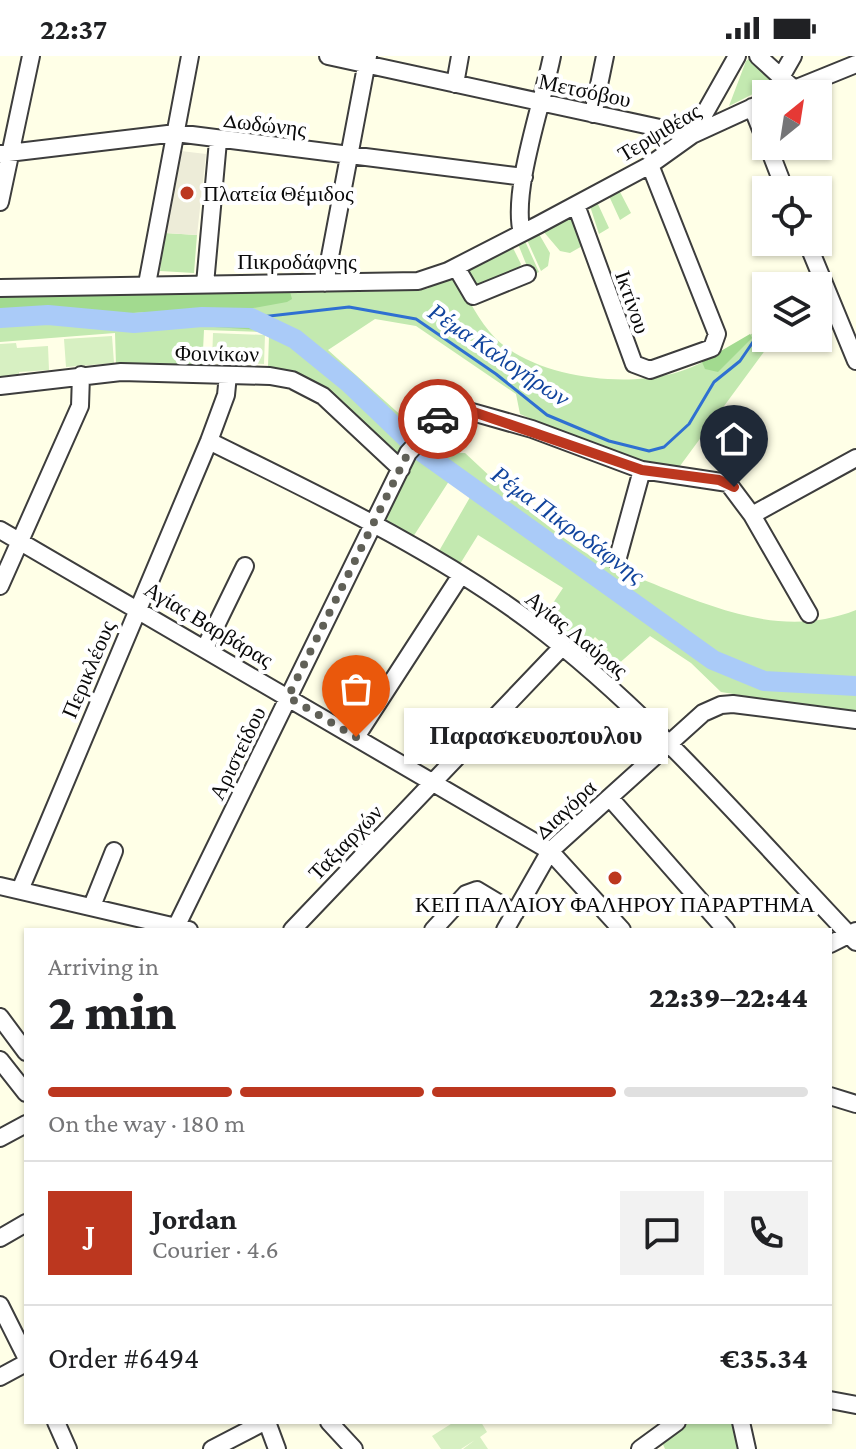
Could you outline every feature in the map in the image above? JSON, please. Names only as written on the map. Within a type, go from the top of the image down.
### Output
[{"type":"street","points":[[0,202],[6,153],[31,56]]},
{"type":"street","points":[[147,284],[190,56]]},
{"type":"street","name":"Μετσόβου","points":[[328,56],[367,60],[455,84],[692,135]]},
{"type":"street","points":[[455,84],[460,56]]},
{"type":"street","points":[[522,233],[518,218],[524,177],[552,56]]},
{"type":"street","points":[[593,114],[605,56]]},
{"type":"street","points":[[692,135],[737,56]]},
{"type":"street","points":[[758,56],[780,80]]},
{"type":"street","points":[[788,80],[793,56]]},
{"type":"street","points":[[325,283],[367,60]]},
{"type":"street","points":[[807,80],[856,64]]},
{"type":"street","name":"Τερψιθέας","points":[[576,205],[650,165],[692,135],[752,107]]},
{"type":"street","name":"Δωδώνης","points":[[6,153],[176,133],[218,141],[524,177]]},
{"type":"street","points":[[205,284],[218,141]]},
{"type":"street","name":"Ικτίνου","points":[[576,205],[634,364],[650,370],[715,345],[717,334],[650,165]]},
{"type":"street","name":"Πικροδάφνης","points":[[0,288],[418,281],[456,267],[576,205]]},
{"type":"street","points":[[813,256],[856,361]]},
{"type":"street","points":[[456,267],[473,296],[527,274]]},
{"type":"street","points":[[839,322],[856,318]]},
{"type":"street","points":[[0,586],[80,406],[81,375]]},
{"type":"street","name":"Φοινίκων","points":[[0,386],[81,375],[270,376],[307,386],[331,402],[401,469]]},
{"type":"street","name":"Περικλέους","points":[[20,890],[209,441],[226,395],[228,375]]},
{"type":"street","name":"Αριστείδου","points":[[170,928],[413,446],[453,405],[642,470]]},
{"type":"street","name":"Αγίας Λαύρας","points":[[209,441],[373,525],[461,575],[562,647],[613,690],[853,935]]},
{"type":"street","points":[[752,515],[856,458]]},
{"type":"street","points":[[617,561],[642,470],[728,483],[752,515],[809,614]]},
{"type":"street","name":"Αγίας Βαρβάρας","points":[[0,530],[137,607],[550,851],[620,928]]},
{"type":"street","points":[[205,648],[245,566]]},
{"type":"street","points":[[356,737],[461,575]]},
{"type":"street","name":"Ταξιαρχών","points":[[294,928],[562,647]]},
{"type":"street","name":"Διαγόρα","points":[[506,928],[550,851],[703,713],[721,705],[856,720]]},
{"type":"street","points":[[610,798],[724,928]]},
{"type":"street","points":[[92,906],[114,851]]},
{"type":"street","points":[[0,886],[92,906],[170,928]]},
{"type":"street","points":[[435,928],[466,894],[477,890],[515,913]]},
{"type":"street","points":[[832,943],[853,935]]},
{"type":"street","points":[[0,1017],[24,1046],[1,1062],[24,1091]]},
{"type":"street","points":[[832,1097],[856,1104]]},
{"type":"street","points":[[0,1138],[24,1125]]},
{"type":"street","points":[[0,1238],[24,1224]]},
{"type":"street","points":[[0,1305],[24,1353]]},
{"type":"street","points":[[0,1377],[24,1364]]},
{"type":"street","points":[[832,1400],[856,1405]]},
{"type":"street","points":[[57,1424],[68,1449]]},
{"type":"street","points":[[212,1449],[262,1424]]},
{"type":"street","points":[[267,1424],[277,1449]]},
{"type":"street","points":[[331,1424],[354,1449]]},
{"type":"street","points":[[640,1449],[657,1444],[675,1424]]},
{"type":"street","points":[[741,1424],[747,1449]]},
{"type":"green space","points":[[749,59],[772,80],[752,80],[752,94],[729,106]]},
{"type":"green space","points":[[619,190],[631,213],[620,220],[609,196]]},
{"type":"green space","points":[[597,202],[609,228],[599,234],[590,206]]},
{"type":"green space","points":[[572,215],[584,245],[570,253],[560,251],[543,231]]},
{"type":"green space","points":[[165,233],[197,235],[194,273],[160,271]]},
{"type":"green space","points":[[539,234],[550,253],[548,266],[541,271],[527,240]]},
{"type":"green space","points":[[525,241],[539,272],[531,276],[518,244]]},
{"type":"green space","points":[[513,248],[521,264],[516,275],[473,292],[466,269]]},
{"type":"green space","points":[[453,273],[484,324],[505,346],[547,368],[597,378],[622,380],[667,375],[706,360],[752,334],[752,352],[764,352],[677,470],[609,453],[520,414],[516,394],[416,326],[375,319],[328,350],[443,453],[465,453],[549,527],[604,564],[709,605],[757,618],[806,621],[831,618],[856,610],[856,714],[721,692],[691,663],[650,636],[607,674],[595,664],[608,649],[595,637],[582,652],[541,621],[563,588],[478,535],[460,564],[439,551],[473,492],[451,478],[413,537],[383,519],[395,456],[352,413],[324,391],[268,367],[269,336],[265,332],[204,330],[202,371],[116,365],[115,333],[0,342],[0,294],[427,289]]},
{"type":"green space","points":[[289,288],[292,299],[287,302],[237,311],[172,315],[142,312],[94,317],[61,311],[0,310],[0,292]]},
{"type":"green space","points":[[243,319],[260,330],[214,327],[225,320]]},
{"type":"green space","points":[[213,333],[265,335],[264,364],[212,362]]},
{"type":"green space","points":[[750,334],[752,338],[718,372],[705,369],[702,362]]},
{"type":"green space","points":[[112,336],[114,363],[66,367],[64,339]]},
{"type":"green space","points":[[16,343],[17,348],[48,346],[49,370],[19,372],[19,380],[0,381],[0,344]]},
{"type":"green space","points":[[451,1424],[482,1424],[487,1432],[480,1437],[488,1449],[463,1449],[475,1440],[461,1449],[441,1449],[432,1436]]},
{"type":"green space","points":[[687,1424],[735,1424],[741,1449],[665,1449],[662,1442]]},
{"type":"shaded area","name":"Πλατεία Θέμιδος","points":[[181,151],[206,154],[197,235],[165,233]]},
{"type":"waterway","name":"Ρέμα Καλογήρων","points":[[251,318],[349,307],[416,319],[496,374],[547,415],[609,441],[649,451],[664,447],[689,424],[714,382],[740,361],[752,343]]},
{"type":"waterway","name":"Ρέμα Πικροδάφνης","points":[[0,318],[48,315],[134,323],[202,317],[251,318],[295,339],[349,383],[418,449],[713,660],[764,681],[856,686]]},
{"type":"way so far","points":[[356,737],[288,697],[412,445],[438,419]]},
{"type":"place","name":"Πλατεία Θέμιδος","points":[[187,193]]},
{"type":"place","name":"Παρασκευοπουλου","points":[[356,737]]},
{"type":"place","name":"ΚΕΠ ΠΑΛΑΙΟΥ ΦΑΛΗΡΟΥ ΠΑΡΑΡΤΗΜΑ","points":[[615,878]]},
{"type":"route","points":[[438,419],[451,406],[456,406],[532,429],[642,470],[719,480],[734,487]]}]
